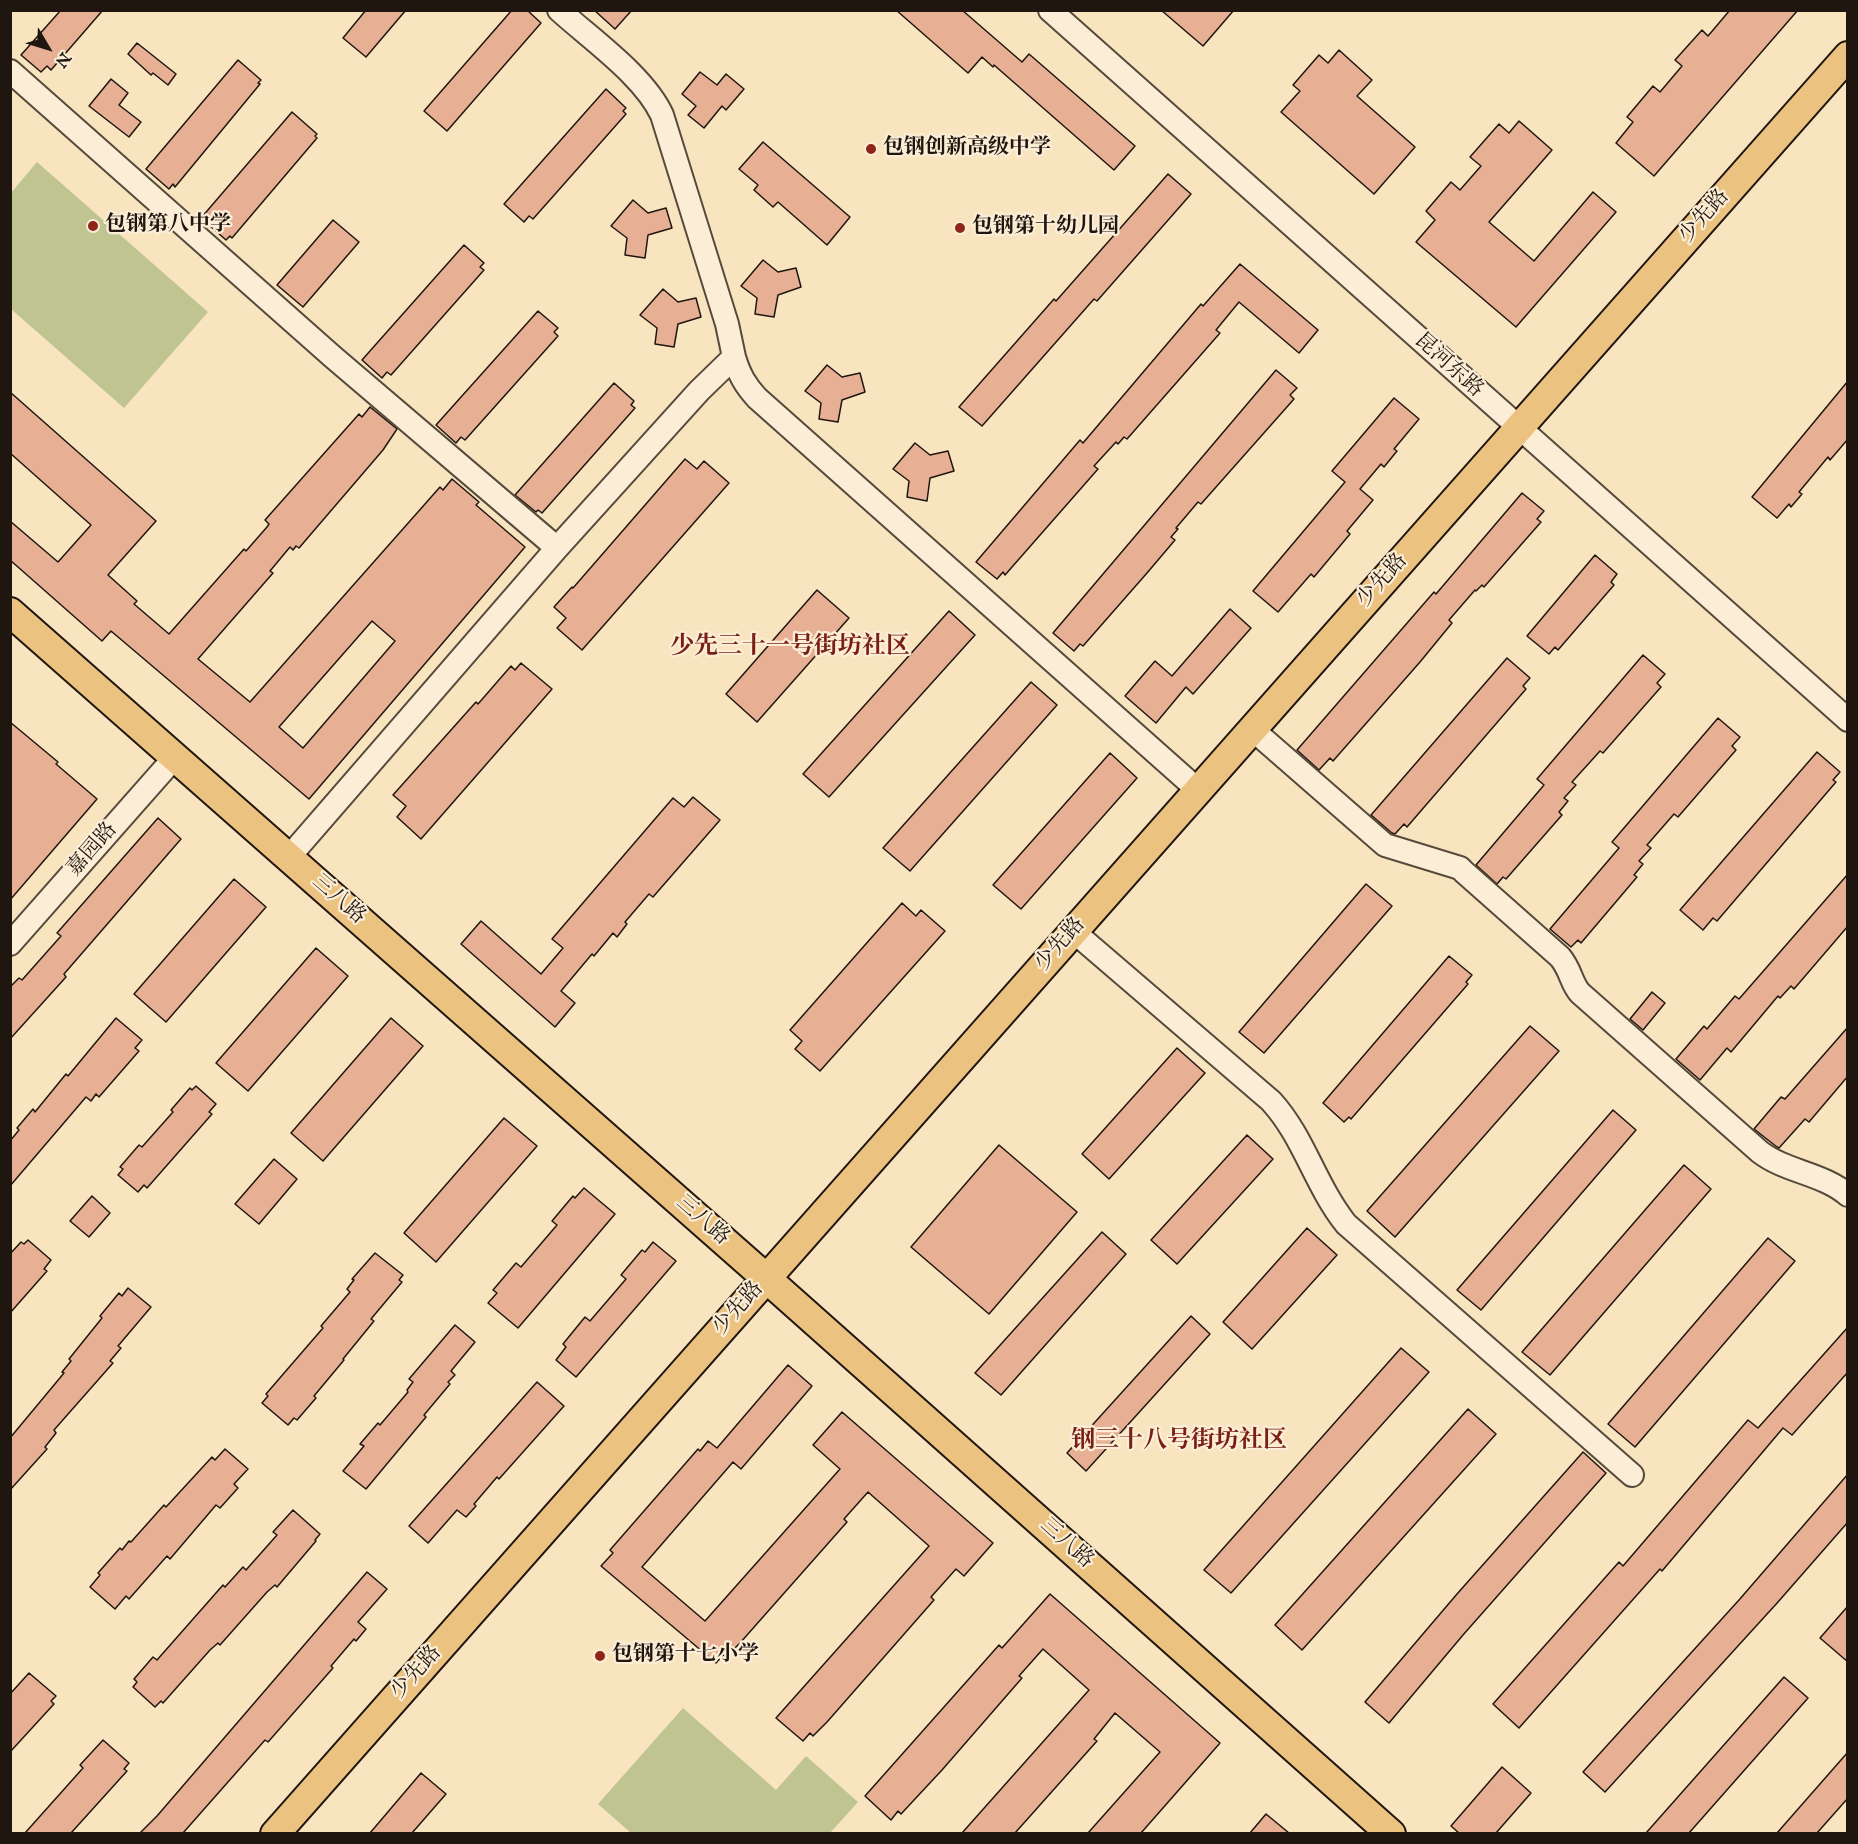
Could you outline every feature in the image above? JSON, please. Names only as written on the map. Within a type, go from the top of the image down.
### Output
[{"type":"main road","name":"少先路","points":[[275,1833],[1848,56]]},
{"type":"main road","name":"三八路","points":[[10,612],[1392,1833]]},
{"type":"street","points":[[559,10],[634,76],[655,100],[662,115],[717,291],[734,357],[745,385],[1198,790]]},
{"type":"street","name":"昆河东路","points":[[1050,10],[1848,720]]},
{"type":"street","points":[[10,71],[333,357],[557,548]]},
{"type":"street","points":[[290,857],[557,548],[699,391],[734,357]]},
{"type":"street","points":[[1252,729],[1385,845],[1460,868],[1560,957],[1570,970],[1576,990],[1760,1152],[1773,1161],[1829,1181],[1848,1195]]},
{"type":"street","name":"嘉园路","points":[[10,944],[176,757]]},
{"type":"street","points":[[1073,931],[1271,1101],[1293,1128],[1328,1201],[1346,1224],[1632,1475]]},
{"type":"green space","points":[[37,162],[208,312],[124,408],[11,309],[11,193]]},
{"type":"green space","points":[[683,1708],[776,1790],[806,1756],[858,1802],[830,1833],[631,1833],[598,1804]]},
{"type":"building","points":[[61,10],[103,10],[51,70],[47,66],[41,72],[21,55]]},
{"type":"building","points":[[366,10],[406,10],[366,57],[343,38]]},
{"type":"building","points":[[512,10],[527,10],[541,23],[447,131],[424,111]]},
{"type":"building","points":[[594,10],[632,10],[615,29]]},
{"type":"building","points":[[896,10],[962,10],[1022,62],[1029,54],[1135,146],[1114,170],[994,65],[993,67],[982,57],[968,73]]},
{"type":"building","points":[[1161,10],[1234,10],[1203,46]]},
{"type":"building","points":[[1730,10],[1798,10],[1654,176],[1616,143],[1633,122],[1627,117],[1653,86],[1660,92],[1682,66],[1675,60],[1702,30],[1708,36]]},
{"type":"building","points":[[137,43],[176,74],[168,85],[153,73],[151,75],[128,54]]},
{"type":"building","points":[[1339,50],[1372,80],[1357,96],[1415,147],[1374,194],[1281,112],[1300,91],[1293,85],[1319,55],[1328,63]]},
{"type":"building","points":[[238,60],[261,80],[258,83],[260,84],[175,187],[173,184],[169,189],[146,169]]},
{"type":"building","points":[[700,72],[717,85],[726,74],[744,89],[726,110],[722,106],[704,128],[688,115],[696,106],[682,94]]},
{"type":"building","points":[[111,79],[128,93],[119,105],[141,122],[129,137],[89,106]]},
{"type":"building","points":[[606,89],[626,108],[623,111],[626,114],[533,219],[529,216],[524,222],[504,204]]},
{"type":"building","points":[[292,112],[317,134],[315,136],[317,138],[232,238],[230,236],[226,240],[201,218]]},
{"type":"building","points":[[1519,121],[1552,150],[1489,222],[1534,261],[1593,192],[1616,212],[1516,327],[1416,242],[1435,220],[1426,211],[1451,182],[1460,190],[1481,166],[1470,157],[1499,124],[1509,133]]},
{"type":"building","points":[[763,142],[850,217],[827,245],[778,202],[773,207],[754,190],[758,185],[739,169]]},
{"type":"building","points":[[1168,174],[1191,194],[982,426],[959,407]]},
{"type":"building","points":[[633,200],[648,213],[666,208],[672,228],[648,235],[645,258],[625,255],[627,238],[611,226]]},
{"type":"building","points":[[333,220],[359,242],[303,307],[277,285]]},
{"type":"building","points":[[464,245],[484,263],[480,267],[484,270],[391,375],[387,372],[382,378],[362,360]]},
{"type":"building","points":[[763,260],[778,272],[796,268],[801,287],[778,295],[774,317],[755,314],[757,298],[741,286]]},
{"type":"building","points":[[1240,264],[1318,330],[1299,353],[1239,302],[1216,330],[1220,333],[1127,439],[1124,437],[1118,444],[1116,442],[1094,466],[1098,469],[1005,575],[1003,572],[997,579],[976,562],[1080,440],[1083,443],[1201,304],[1203,306]]},
{"type":"building","points":[[663,289],[678,302],[696,298],[701,317],[678,324],[674,347],[655,344],[657,328],[640,315]]},
{"type":"building","points":[[538,311],[558,328],[554,332],[558,336],[465,440],[461,437],[456,443],[436,425]]},
{"type":"building","points":[[827,365],[842,377],[860,373],[865,392],[842,400],[838,422],[819,419],[821,403],[805,391]]},
{"type":"building","points":[[1276,370],[1297,388],[1290,395],[1294,399],[1201,504],[1198,502],[1176,528],[1178,529],[1171,537],[1175,540],[1083,646],[1080,644],[1074,651],[1053,633]]},
{"type":"building","points":[[1848,381],[1848,439],[1830,460],[1828,457],[1799,492],[1802,494],[1791,507],[1789,504],[1777,518],[1752,497]]},
{"type":"building","points":[[614,383],[634,401],[631,405],[635,408],[542,513],[538,510],[536,512],[515,495]]},
{"type":"building","points":[[10,392],[156,521],[108,575],[137,601],[134,604],[169,634],[244,549],[246,551],[267,527],[269,524],[265,520],[359,414],[362,417],[370,407],[397,429],[383,450],[299,548],[296,546],[293,550],[290,547],[270,571],[273,573],[198,659],[250,702],[440,487],[443,490],[452,479],[479,502],[476,505],[525,547],[309,799],[111,631],[102,641],[10,560],[10,521],[58,562],[91,525],[10,453]],"holes":[[[372,621],[395,641],[303,748],[279,727]]]},
{"type":"building","points":[[1394,398],[1419,419],[1394,449],[1397,451],[1384,467],[1381,464],[1360,489],[1373,500],[1347,531],[1350,534],[1314,577],[1311,574],[1278,612],[1253,591],[1345,482],[1332,471]]},
{"type":"building","points":[[915,443],[930,455],[948,451],[954,471],[930,478],[927,501],[907,497],[909,481],[893,469]]},
{"type":"building","points":[[685,459],[697,469],[704,461],[729,483],[582,650],[557,628],[566,618],[554,607]]},
{"type":"building","points":[[1522,493],[1544,511],[1537,519],[1541,522],[1484,587],[1482,585],[1475,590],[1449,620],[1452,623],[1420,662],[1333,761],[1330,758],[1319,770],[1297,750],[1434,592],[1436,594]]},
{"type":"building","points":[[1595,555],[1617,574],[1611,582],[1614,585],[1558,650],[1555,647],[1549,654],[1527,636]]},
{"type":"building","points":[[817,590],[849,618],[757,722],[726,694]]},
{"type":"building","points":[[1230,609],[1251,628],[1193,694],[1186,687],[1156,723],[1125,696],[1155,661],[1172,676]]},
{"type":"building","points":[[949,611],[975,635],[829,797],[803,774]]},
{"type":"building","points":[[1643,655],[1665,674],[1657,683],[1661,687],[1603,753],[1600,751],[1572,782],[1576,785],[1564,798],[1568,801],[1559,812],[1562,815],[1506,879],[1503,877],[1497,884],[1476,865],[1544,785],[1537,779]]},
{"type":"building","points":[[1507,658],[1530,678],[1523,686],[1526,689],[1407,827],[1404,824],[1395,834],[1392,833],[1371,815]]},
{"type":"building","points":[[521,663],[552,689],[421,839],[397,817],[406,806],[393,795],[476,702],[478,704],[511,666],[515,670]]},
{"type":"building","points":[[1031,682],[1057,705],[910,871],[883,848]]},
{"type":"building","points":[[1718,718],[1740,737],[1732,746],[1736,750],[1678,817],[1674,814],[1647,845],[1651,848],[1639,861],[1643,864],[1634,875],[1637,877],[1581,943],[1578,940],[1571,947],[1550,929],[1619,848],[1612,842]]},
{"type":"building","points":[[10,722],[58,762],[56,764],[97,799],[10,900]]},
{"type":"building","points":[[1817,752],[1840,772],[1833,780],[1836,782],[1717,921],[1713,918],[1703,930],[1680,910]]},
{"type":"building","points":[[1110,753],[1137,778],[1021,909],[993,885]]},
{"type":"building","points":[[693,797],[720,820],[653,897],[649,894],[625,922],[627,924],[617,937],[613,933],[561,991],[575,1003],[555,1027],[461,944],[481,921],[541,974],[563,948],[552,939],[673,798],[684,807]]},
{"type":"building","points":[[158,818],[181,839],[64,974],[66,977],[10,1039],[10,987],[19,978],[22,980],[61,936],[57,933]]},
{"type":"building","points":[[1848,874],[1848,926],[1794,989],[1791,986],[1780,998],[1778,996],[1731,1052],[1727,1048],[1700,1080],[1676,1059],[1704,1026],[1707,1029],[1735,996],[1739,999]]},
{"type":"building","points":[[234,879],[266,907],[166,1022],[134,994]]},
{"type":"building","points":[[1366,884],[1392,906],[1264,1053],[1239,1032]]},
{"type":"building","points":[[902,903],[916,916],[921,910],[945,931],[820,1071],[795,1049],[802,1041],[790,1030]]},
{"type":"building","points":[[316,948],[348,976],[248,1091],[216,1063]]},
{"type":"building","points":[[1449,956],[1472,975],[1466,982],[1468,984],[1351,1119],[1349,1117],[1344,1122],[1323,1103]]},
{"type":"building","points":[[1652,992],[1665,1003],[1643,1030],[1630,1019]]},
{"type":"building","points":[[116,1018],[142,1040],[135,1048],[139,1051],[99,1097],[96,1094],[91,1101],[86,1097],[10,1186],[10,1141],[19,1130],[17,1128],[33,1109],[35,1112],[66,1074],[68,1076]]},
{"type":"building","points":[[391,1018],[423,1046],[323,1161],[291,1133]]},
{"type":"building","points":[[1530,1026],[1559,1051],[1395,1237],[1367,1211]]},
{"type":"building","points":[[1848,1027],[1848,1076],[1809,1122],[1805,1119],[1779,1148],[1777,1147],[1754,1129],[1781,1097],[1785,1099]]},
{"type":"building","points":[[1177,1048],[1205,1073],[1109,1179],[1082,1154]]},
{"type":"building","points":[[196,1086],[216,1104],[209,1112],[212,1114],[147,1188],[144,1185],[138,1192],[118,1175],[123,1169],[120,1167],[139,1145],[142,1147],[173,1112],[171,1110],[190,1088],[192,1090]]},
{"type":"building","points":[[1613,1110],[1636,1130],[1481,1310],[1457,1290]]},
{"type":"building","points":[[504,1118],[537,1146],[436,1262],[404,1233]]},
{"type":"building","points":[[1247,1135],[1273,1159],[1177,1264],[1151,1240]]},
{"type":"building","points":[[999,1145],[1077,1212],[989,1314],[911,1247]]},
{"type":"building","points":[[274,1159],[297,1179],[259,1224],[235,1204]]},
{"type":"building","points":[[1684,1165],[1711,1189],[1550,1375],[1522,1352]]},
{"type":"building","points":[[584,1188],[615,1214],[518,1328],[488,1303],[497,1293],[493,1290],[516,1263],[521,1267],[557,1225],[552,1221],[573,1196],[575,1198]]},
{"type":"building","points":[[92,1196],[110,1213],[89,1237],[70,1221]]},
{"type":"building","points":[[1307,1228],[1337,1255],[1252,1349],[1223,1322]]},
{"type":"building","points":[[1102,1232],[1126,1254],[1001,1395],[975,1373]]},
{"type":"building","points":[[1768,1238],[1795,1261],[1635,1447],[1608,1424]]},
{"type":"building","points":[[28,1240],[51,1260],[44,1269],[47,1271],[10,1313],[10,1254],[21,1242],[24,1244]]},
{"type":"building","points":[[653,1242],[676,1261],[576,1377],[556,1360],[566,1347],[563,1344],[585,1317],[590,1321],[626,1279],[621,1275],[642,1250],[645,1252]]},
{"type":"building","points":[[375,1253],[403,1275],[399,1280],[402,1282],[371,1319],[374,1321],[314,1396],[316,1398],[297,1420],[294,1418],[288,1425],[262,1403],[268,1396],[266,1394],[323,1328],[321,1326],[350,1292],[347,1289],[354,1280],[352,1279]]},
{"type":"building","points":[[128,1288],[151,1307],[118,1346],[121,1348],[110,1361],[113,1363],[54,1430],[56,1433],[45,1447],[47,1449],[10,1490],[10,1438],[64,1373],[62,1372],[71,1361],[69,1359],[102,1318],[100,1316],[119,1293],[122,1296]]},
{"type":"building","points":[[1191,1316],[1210,1334],[1086,1471],[1067,1453]]},
{"type":"building","points":[[455,1325],[475,1342],[451,1371],[455,1375],[424,1415],[426,1417],[366,1489],[343,1471],[364,1446],[360,1444],[378,1423],[380,1425],[408,1392],[413,1382],[409,1379]]},
{"type":"building","points":[[1848,1327],[1848,1372],[1792,1435],[1783,1428],[1662,1571],[1660,1569],[1519,1728],[1493,1704],[1619,1562],[1623,1566],[1748,1420],[1758,1428]]},
{"type":"building","points":[[1401,1348],[1429,1372],[1231,1593],[1204,1570]]},
{"type":"building","points":[[788,1365],[812,1386],[741,1469],[733,1462],[642,1567],[705,1621],[840,1469],[813,1445],[842,1412],[993,1543],[964,1576],[956,1569],[931,1597],[934,1600],[827,1722],[813,1736],[810,1733],[803,1741],[776,1718],[929,1546],[868,1492],[844,1519],[847,1522],[740,1643],[716,1663],[601,1566],[613,1553],[610,1550],[698,1449],[700,1451],[708,1441],[717,1448]]},
{"type":"building","points":[[537,1382],[564,1406],[499,1479],[497,1477],[466,1517],[457,1510],[428,1543],[409,1526]]},
{"type":"building","points":[[1468,1409],[1496,1434],[1302,1650],[1275,1625]]},
{"type":"building","points":[[225,1449],[248,1469],[234,1484],[238,1488],[220,1508],[216,1505],[170,1559],[167,1556],[129,1599],[126,1596],[115,1609],[90,1587],[100,1575],[98,1573],[120,1548],[122,1550],[129,1541],[131,1542],[164,1505],[166,1507],[212,1457],[215,1460]]},
{"type":"building","points":[[1583,1452],[1606,1473],[1463,1635],[1389,1723],[1365,1702]]},
{"type":"building","points":[[1848,1474],[1848,1522],[1605,1792],[1583,1772],[1739,1600]]},
{"type":"building","points":[[293,1510],[320,1534],[316,1541],[277,1587],[275,1585],[267,1592],[220,1645],[218,1643],[210,1650],[163,1703],[161,1701],[155,1707],[133,1687],[137,1682],[134,1679],[153,1657],[157,1660],[223,1585],[225,1587],[243,1567],[246,1570],[277,1535],[273,1532]]},
{"type":"building","points":[[367,1572],[387,1589],[358,1622],[366,1629],[356,1641],[354,1639],[331,1666],[333,1668],[268,1742],[265,1740],[183,1833],[140,1833],[157,1816]]},
{"type":"building","points":[[1050,1594],[1220,1743],[1141,1833],[1088,1833],[1160,1752],[1115,1713],[1094,1739],[1097,1741],[1015,1833],[962,1833],[1089,1690],[1043,1649],[1019,1676],[1022,1678],[942,1770],[901,1814],[898,1811],[891,1820],[865,1796],[999,1645],[1002,1648]]},
{"type":"building","points":[[1848,1606],[1848,1662],[1820,1638]]},
{"type":"building","points":[[29,1673],[56,1696],[51,1701],[54,1704],[10,1752],[10,1694]]},
{"type":"building","points":[[1784,1677],[1808,1698],[1689,1833],[1646,1833]]},
{"type":"building","points":[[103,1740],[129,1763],[124,1769],[127,1771],[71,1833],[25,1833],[83,1768],[80,1765]]},
{"type":"building","points":[[1848,1752],[1848,1798],[1817,1833],[1777,1833]]},
{"type":"building","points":[[1502,1767],[1531,1793],[1496,1833],[1459,1833],[1451,1826]]},
{"type":"building","points":[[421,1773],[446,1794],[412,1833],[370,1833]]},
{"type":"building","points":[[1266,1814],[1289,1833],[1250,1833]]},
{"type":"place","name":"包钢创新高级中学","points":[[871,149]]},
{"type":"place","name":"包钢第八中学","points":[[93,226]]},
{"type":"place","name":"包钢第十幼儿园","points":[[960,228]]},
{"type":"place","name":"包钢第十七小学","points":[[600,1656]]},
{"type":"district","name":"少先三十一号街坊社区","points":[[790,648]]},
{"type":"district","name":"钢三十八号街坊社区","points":[[1179,1442]]}]
